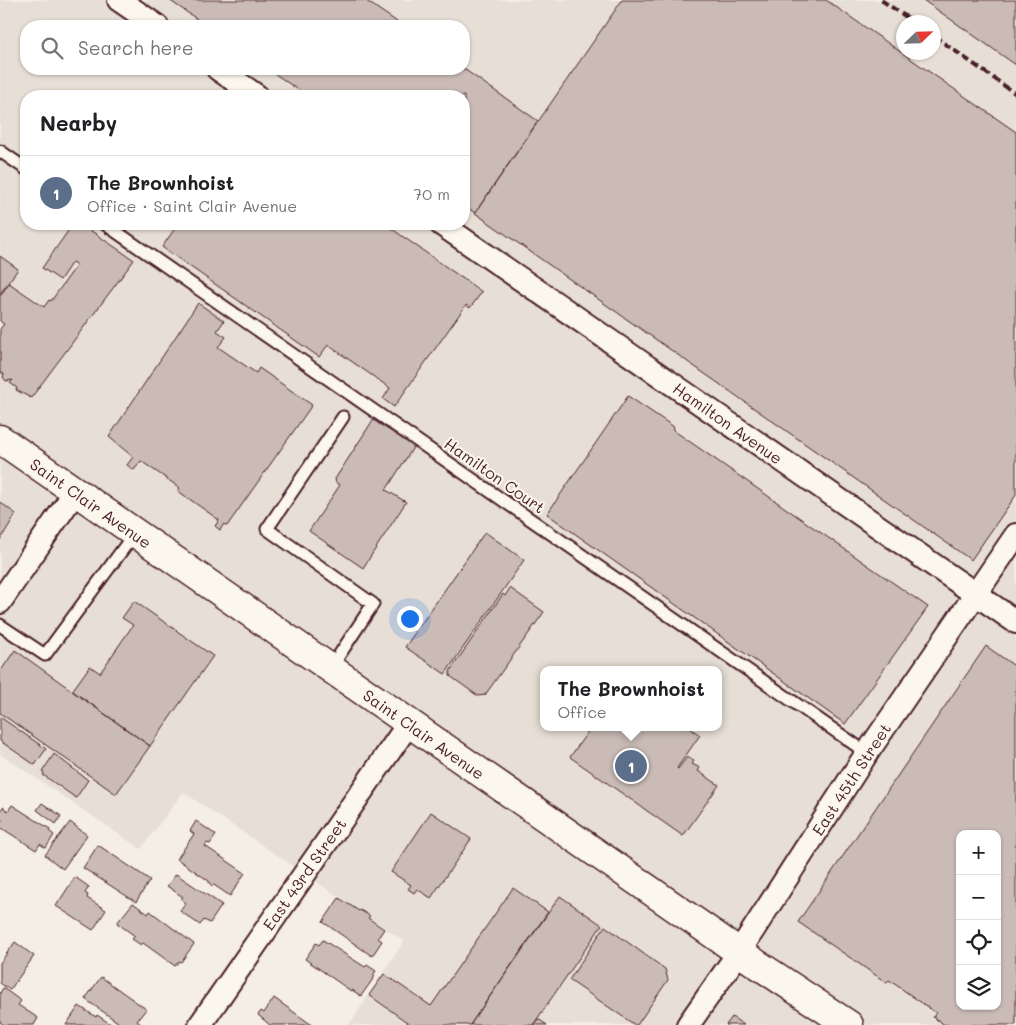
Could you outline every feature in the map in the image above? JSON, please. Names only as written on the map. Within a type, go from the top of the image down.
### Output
[{"type":"main road","name":"Saint Clair Avenue","points":[[0,439],[134,534],[739,952],[850,1025]]},
{"type":"street","points":[[119,0],[148,20]]},
{"type":"street","points":[[227,75],[249,90]]},
{"type":"street","name":"Hamilton Avenue","points":[[450,230],[1016,622]]},
{"type":"street","points":[[0,602],[75,492]]},
{"type":"street","name":"East 45th Street","points":[[688,1025],[739,952],[867,753],[1016,535]]},
{"type":"street","name":"East 43rd Street","points":[[200,1025],[408,723]]},
{"type":"lane","points":[[0,151],[20,165]]},
{"type":"lane","name":"Hamilton Court","points":[[114,230],[867,753]]},
{"type":"lane","points":[[330,669],[373,604],[267,529],[343,418]]},
{"type":"lane","points":[[0,625],[45,655],[134,534]]},
{"type":"shaded area","points":[[0,0],[1016,0],[1016,1025],[349,1025],[404,941],[183,792],[141,849],[0,754]]},
{"type":"building","points":[[169,0],[365,0],[394,20],[198,20]]},
{"type":"building","points":[[622,0],[826,0],[896,49],[896,60],[912,60],[1016,132],[1016,495],[971,560],[475,213]]},
{"type":"building","points":[[923,0],[1016,0],[1016,65]]},
{"type":"building","points":[[470,73],[538,121],[475,213],[470,209],[470,90],[298,90],[277,75],[470,75]]},
{"type":"building","points":[[69,230],[90,230],[134,260],[31,398],[16,390],[17,388],[10,383],[13,380],[6,381],[3,377],[4,374],[0,372],[0,329],[4,324],[0,321],[0,296],[9,283],[44,307],[49,300],[51,301],[77,265],[72,262],[60,280],[42,268]]},
{"type":"building","points":[[174,230],[394,230],[482,292],[470,308],[466,305],[394,407],[383,399],[390,388],[328,345],[319,357],[162,247]]},
{"type":"building","points":[[0,256],[18,269],[0,294]]},
{"type":"building","points":[[198,303],[224,321],[217,331],[226,337],[218,347],[256,373],[259,368],[312,405],[227,526],[224,524],[220,530],[215,526],[219,520],[178,491],[180,488],[141,461],[134,470],[127,465],[133,457],[109,437]]},
{"type":"building","points":[[628,396],[674,427],[673,430],[928,607],[845,724],[547,514]]},
{"type":"building","points":[[373,420],[414,446],[386,490],[406,502],[363,568],[309,531],[340,485],[336,483],[335,479]]},
{"type":"building","points":[[0,502],[16,514],[0,540]]},
{"type":"building","points":[[485,532],[524,560],[445,674],[405,647]]},
{"type":"building","points":[[510,588],[544,612],[485,695],[478,696],[450,676],[450,671],[503,594],[505,596]]},
{"type":"building","points":[[134,601],[213,656],[150,746],[72,691],[90,666],[100,673],[133,625],[122,618]]},
{"type":"building","points":[[986,646],[1016,667],[1016,1025],[945,1025],[933,1017],[936,1013],[889,980],[887,983],[798,922]]},
{"type":"building","points":[[15,650],[150,746],[116,794],[0,713],[0,672]]},
{"type":"building","points":[[0,717],[46,749],[35,765],[0,741]]},
{"type":"building","points":[[588,731],[694,731],[700,735],[677,768],[687,757],[694,761],[692,764],[700,768],[698,771],[719,785],[683,836],[570,757]]},
{"type":"building","points":[[54,754],[88,780],[76,798],[43,775],[44,773],[42,772]]},
{"type":"building","points":[[42,803],[61,816],[56,824],[37,810]]},
{"type":"building","points":[[12,805],[50,829],[49,831],[54,835],[46,848],[40,844],[36,850],[0,827],[2,820],[0,818],[0,811],[3,807],[8,811]]},
{"type":"building","points":[[431,812],[471,839],[431,898],[417,889],[414,893],[408,889],[411,885],[391,872]]},
{"type":"building","points":[[196,821],[216,835],[210,844],[207,843],[205,846],[245,873],[230,896],[214,885],[212,886],[209,881],[177,859],[194,834],[190,831]]},
{"type":"building","points":[[70,822],[87,835],[63,869],[45,855]]},
{"type":"building","points":[[98,845],[150,880],[136,902],[83,868]]},
{"type":"building","points":[[176,874],[222,905],[210,923],[204,920],[200,925],[180,911],[186,903],[181,899],[183,897],[167,886]]},
{"type":"building","points":[[75,877],[89,887],[85,893],[88,895],[87,898],[106,910],[93,930],[56,906]]},
{"type":"building","points":[[513,888],[548,912],[470,1025],[411,1025],[369,995],[384,974],[431,1006]]},
{"type":"building","points":[[560,896],[602,925],[533,1025],[470,1025]]},
{"type":"building","points":[[339,898],[370,916],[368,918],[384,929],[378,938],[382,941],[372,956],[323,922]]},
{"type":"building","points":[[133,903],[148,914],[150,911],[194,944],[181,962],[179,961],[175,966],[143,943],[141,945],[132,939],[135,936],[117,923]]},
{"type":"building","points":[[605,926],[665,969],[668,980],[637,1025],[569,980]]},
{"type":"building","points":[[323,940],[365,967],[367,965],[376,971],[373,975],[375,976],[361,996],[305,959],[316,943],[319,945]]},
{"type":"building","points":[[15,942],[34,956],[10,990],[0,983],[0,963]]},
{"type":"building","points":[[101,977],[146,1009],[137,1021],[142,1025],[122,1025],[85,999]]},
{"type":"building","points":[[3,988],[21,1001],[18,1005],[38,1018],[34,1025],[4,1025],[0,1022],[0,993]]},
{"type":"building","points":[[274,998],[312,1025],[270,1025],[258,1015],[261,1011],[264,1013]]},
{"type":"building","points":[[79,1006],[96,1017],[97,1015],[112,1025],[66,1025]]},
{"type":"building","points":[[732,1017],[744,1025],[726,1025]]},
{"type":"building","points":[[538,1019],[547,1025],[533,1025]]},
{"type":"railway","points":[[881,0],[904,15]]},
{"type":"railway","points":[[941,41],[1016,94]]},
{"type":"place","name":"The Brownhoist","points":[[631,766]]}]
